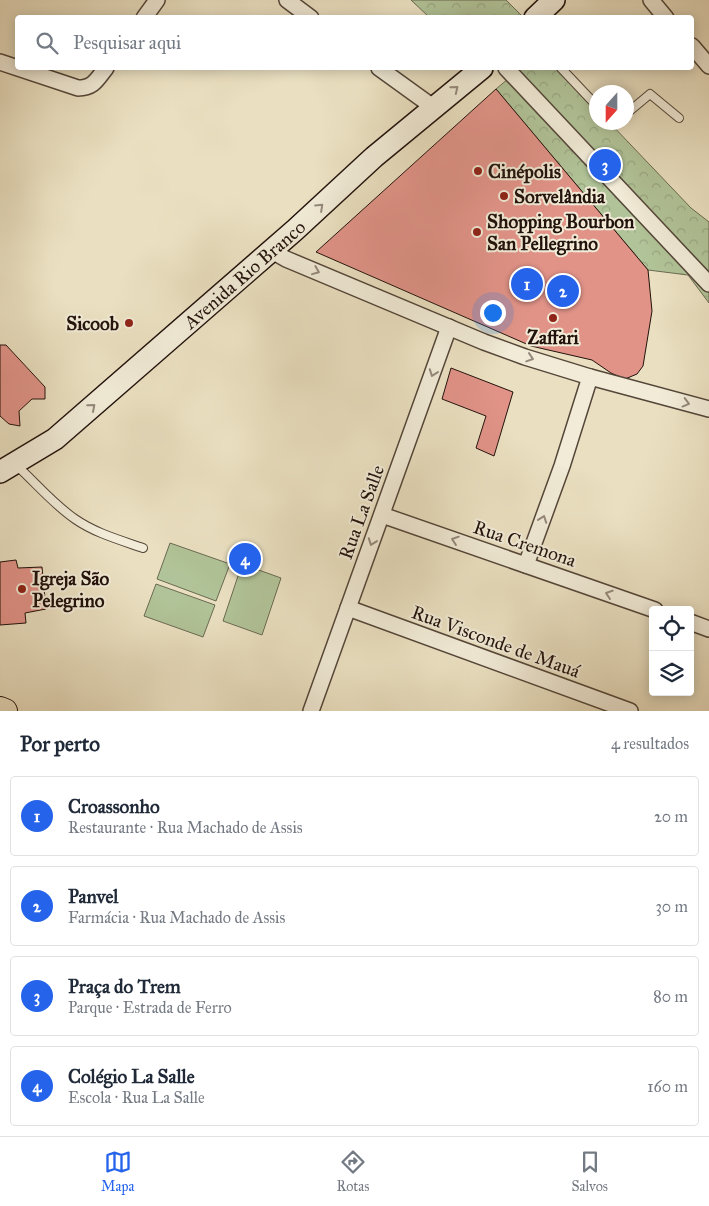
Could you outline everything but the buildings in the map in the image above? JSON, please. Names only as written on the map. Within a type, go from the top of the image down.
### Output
[{"type":"main road","points":[[538,15],[554,0]]},
{"type":"main road","name":"Avenida Rio Branco","points":[[8,468],[55,439],[272,251],[374,157],[479,70]]},
{"type":"main road","points":[[0,709],[5,711]]},
{"type":"street","points":[[146,15],[157,0]]},
{"type":"street","points":[[287,0],[307,15]]},
{"type":"street","points":[[651,0],[664,15]]},
{"type":"street","points":[[694,48],[709,66]]},
{"type":"street","points":[[0,62],[15,67]]},
{"type":"street","points":[[24,70],[78,88],[87,88],[94,83],[104,70]]},
{"type":"street","points":[[382,70],[433,107]]},
{"type":"street","points":[[508,70],[707,282]]},
{"type":"street","points":[[272,251],[286,259],[484,342],[525,357],[590,377],[709,408]]},
{"type":"street","name":"Rua La Salle","points":[[311,711],[450,327]]},
{"type":"street","points":[[526,565],[562,466],[590,377]]},
{"type":"street","name":"Rua Cremona","points":[[382,515],[649,608]]},
{"type":"street","name":"Rua Visconde de Mauá","points":[[348,608],[630,711]]},
{"type":"street","points":[[694,623],[709,629]]},
{"type":"lane","points":[[563,70],[589,98]]},
{"type":"lane","points":[[634,107],[650,94],[679,118]]},
{"type":"lane","points":[[8,468],[76,520],[90,528],[143,548]]},
{"type":"green space","points":[[411,0],[506,0],[521,15],[427,15]]},
{"type":"green space","points":[[519,70],[560,70],[589,101],[589,130],[617,130],[691,208],[709,222],[709,303],[688,275],[648,270],[496,89]]},
{"type":"green space","points":[[170,543],[230,564],[216,601],[157,579]]},
{"type":"green space","points":[[242,564],[281,578],[262,635],[223,621]]},
{"type":"green space","points":[[156,584],[215,605],[203,637],[144,616]]},
{"type":"place","name":"Praça do Trem","points":[[605,165]]},
{"type":"place","name":"Cinépolis","points":[[478,171]]},
{"type":"place","name":"Sorvelândia","points":[[504,196]]},
{"type":"place","name":"Shopping Bourbon San Pellegrino","points":[[477,232]]},
{"type":"place","name":"Croassonho","points":[[527,284]]},
{"type":"place","name":"Panvel","points":[[563,291]]},
{"type":"place","name":"Zaffari","points":[[553,318]]},
{"type":"place","name":"Sicoob","points":[[129,323]]},
{"type":"place","name":"Colégio La Salle","points":[[245,559]]},
{"type":"place","name":"Igreja São Pelegrino","points":[[22,589]]}]
